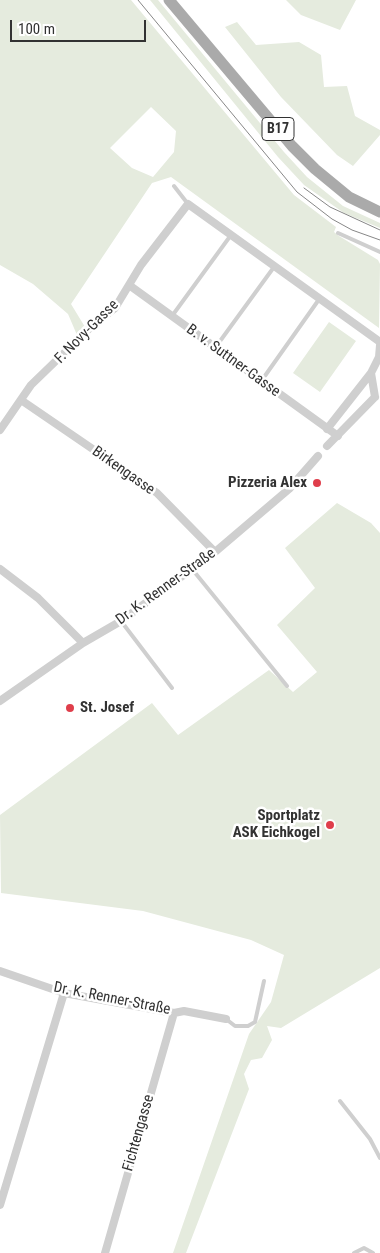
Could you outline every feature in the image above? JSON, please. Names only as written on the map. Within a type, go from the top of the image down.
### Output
[{"type":"main road","name":"B17","points":[[169,0],[309,164],[344,194],[380,212]]},
{"type":"street","points":[[188,204],[380,342]]},
{"type":"street","name":"F. Novy-Gasse","points":[[0,430],[39,377],[52,367],[93,325],[115,308],[141,265],[188,204]]},
{"type":"street","name":"B. v. Suttner-Gasse","points":[[129,285],[214,349],[338,436]]},
{"type":"street","points":[[327,429],[371,373],[379,357],[380,346]]},
{"type":"street","points":[[327,446],[378,398],[371,373]]},
{"type":"street","name":"Birkengasse","points":[[21,400],[156,493],[215,552]]},
{"type":"street","name":"Dr. K. Renner-Straße","points":[[0,701],[83,644],[121,621],[215,552],[289,489],[318,456]]},
{"type":"street","points":[[0,569],[38,598],[83,644]]},
{"type":"street","name":"Dr. K. Renner-Straße","points":[[0,970],[64,992],[174,1013],[184,1010],[226,1019]]},
{"type":"street","points":[[0,1205],[64,992]]},
{"type":"street","name":"Fichtengasse","points":[[104,1253],[174,1013]]},
{"type":"lane","points":[[174,186],[188,204]]},
{"type":"lane","points":[[338,233],[380,252]]},
{"type":"lane","points":[[171,317],[231,235]]},
{"type":"lane","points":[[214,349],[274,267]]},
{"type":"lane","points":[[261,381],[320,298]]},
{"type":"lane","points":[[192,569],[287,686]]},
{"type":"lane","points":[[121,621],[172,688]]},
{"type":"lane","points":[[226,1019],[235,1026],[248,1026],[255,1022],[264,981]]},
{"type":"lane","points":[[340,1101],[370,1139],[380,1158]]},
{"type":"lane","points":[[354,1253],[364,1248],[373,1253]]},
{"type":"shaded area","points":[[0,0],[131,0],[294,195],[336,227],[334,232],[339,236],[378,260],[380,264],[379,328],[171,177],[152,183],[71,304],[85,327],[77,335],[68,314],[33,284],[0,265]],"holes":[[[151,107],[176,131],[174,152],[153,177],[132,168],[110,148]]]},
{"type":"shaded area","points":[[150,0],[158,0],[307,177],[343,206],[380,223],[380,228],[344,213],[304,185],[278,157]]},
{"type":"shaded area","points":[[286,0],[356,0],[340,30],[301,15]]},
{"type":"shaded area","points":[[237,22],[256,45],[299,42],[321,55],[324,87],[347,86],[355,116],[380,130],[380,135],[353,166],[337,155],[281,97],[225,27]]},
{"type":"shaded area","points":[[329,322],[356,341],[320,392],[293,373]]},
{"type":"shaded area","points":[[337,503],[371,523],[380,533],[380,968],[281,1028],[267,1026],[272,1040],[262,1058],[251,1060],[244,1074],[249,1089],[186,1253],[173,1253],[249,1034],[271,1002],[284,955],[251,940],[143,911],[1,893],[0,815],[152,703],[178,735],[269,670],[293,692],[317,672],[277,625],[315,588],[285,548]]},
{"type":"tram line","points":[[138,0],[297,192],[332,219],[352,230],[380,240]]},
{"type":"tram line","points":[[304,188],[330,207],[380,230]]},
{"type":"place","name":"Pizzeria Alex","points":[[317,483]]},
{"type":"place","name":"St. Josef","points":[[70,708]]},
{"type":"place","name":"Sportplatz ASK Eichkogel","points":[[330,825]]}]
